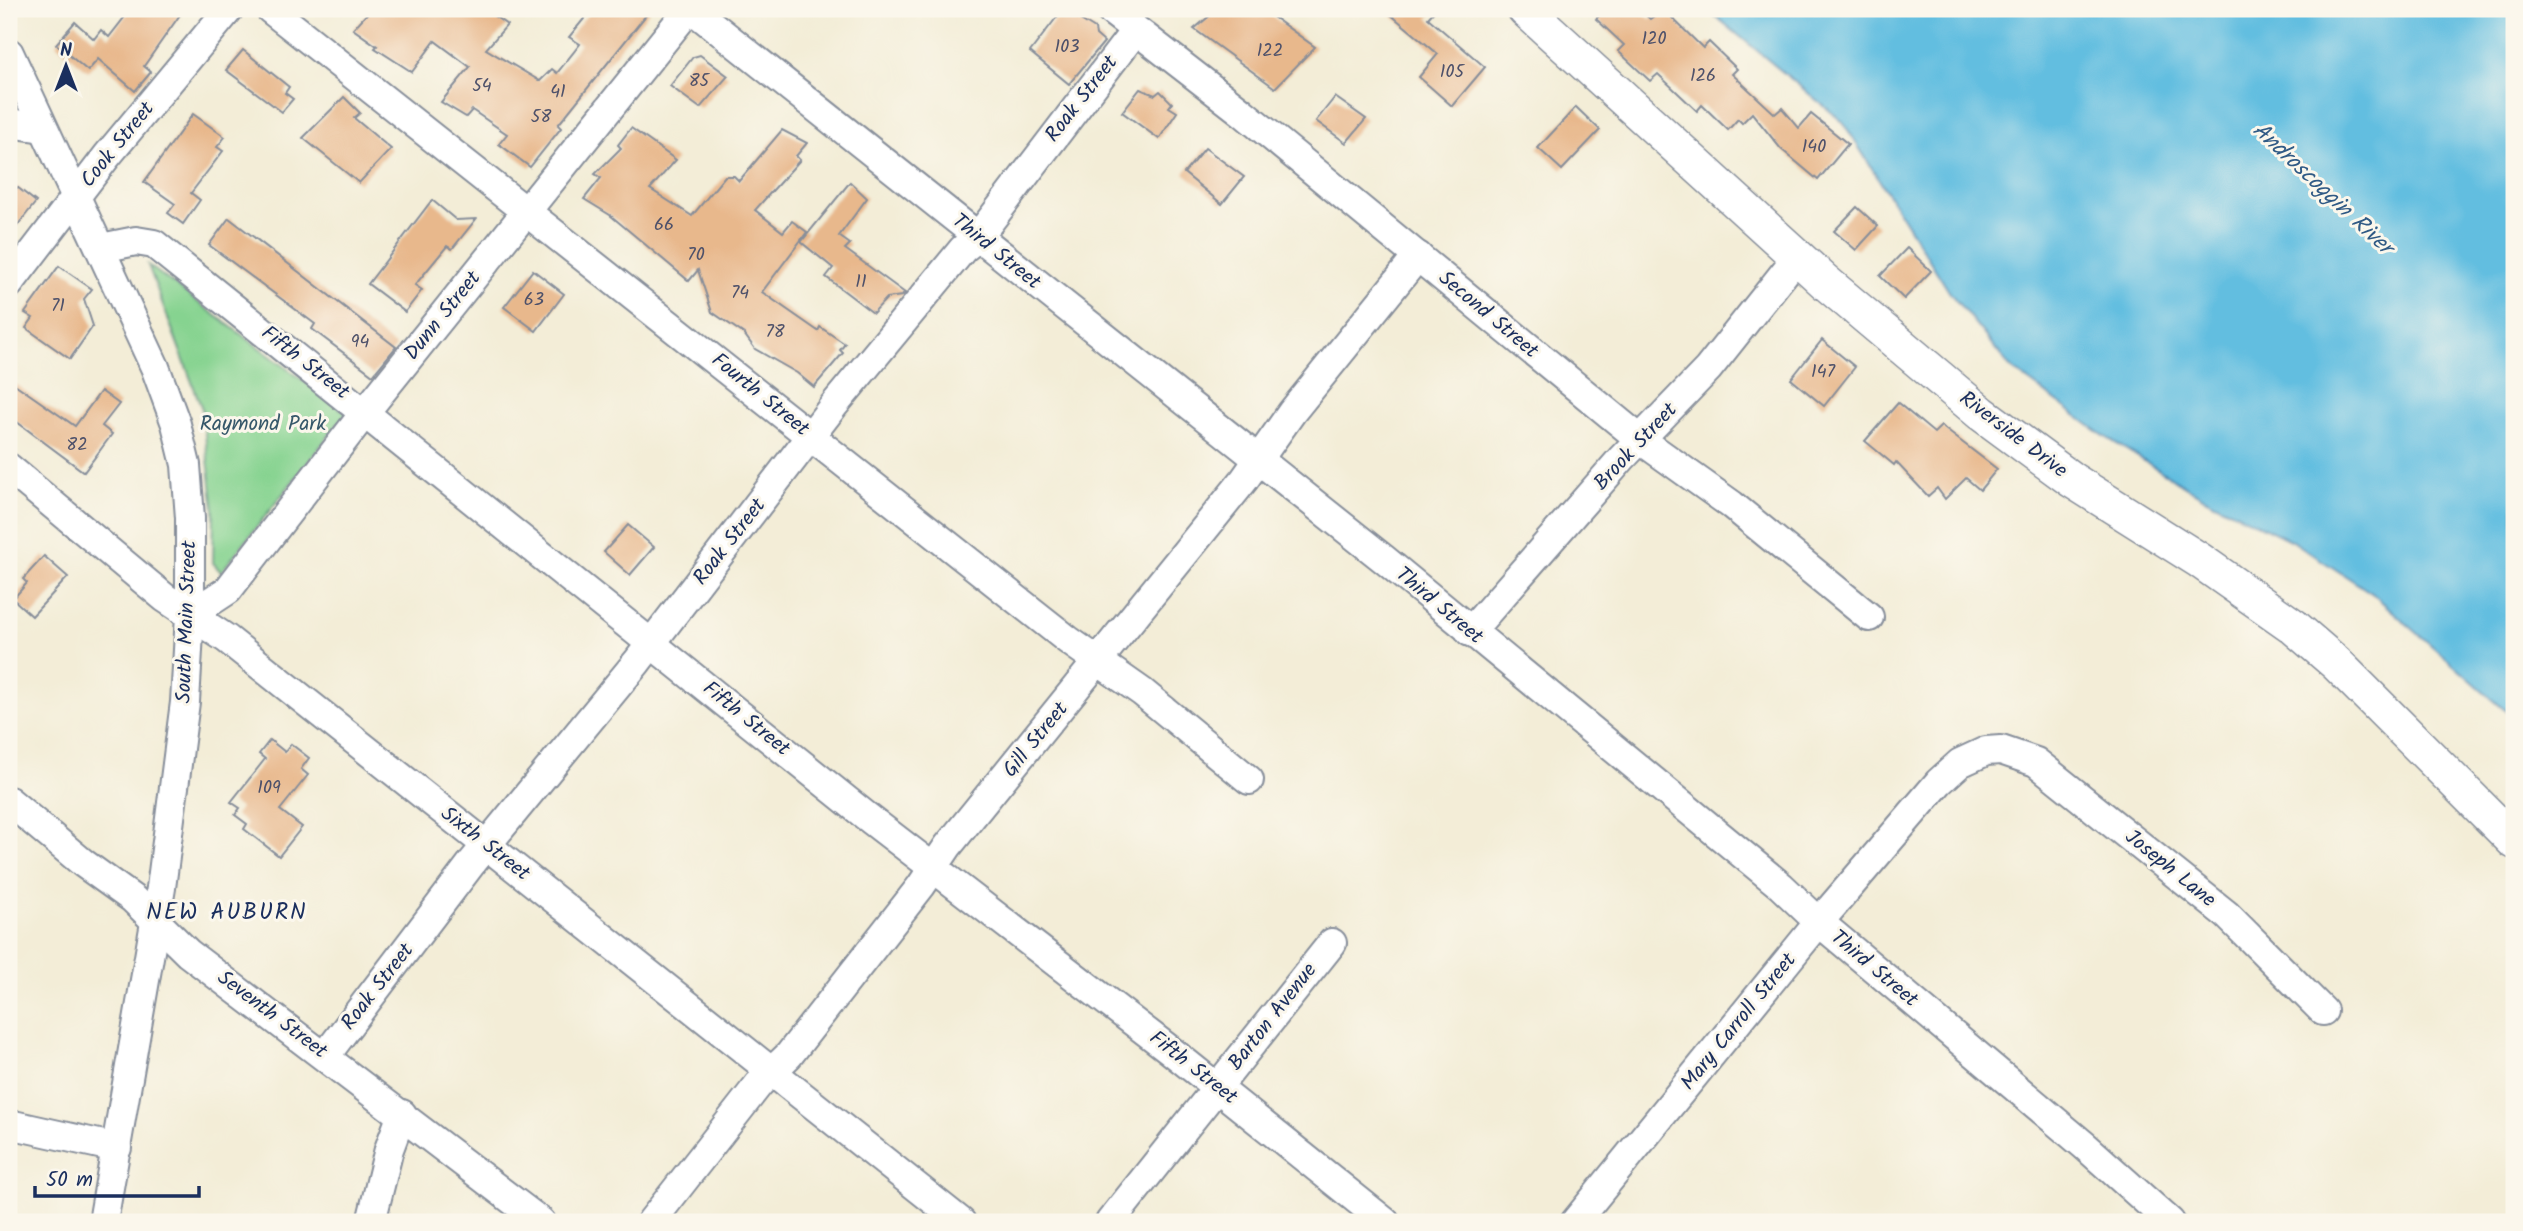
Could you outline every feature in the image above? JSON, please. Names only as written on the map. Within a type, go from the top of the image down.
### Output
[{"type":"main road","name":"Riverside Drive","points":[[1525,9],[1797,257],[2013,438],[2262,602],[2293,626],[2336,663],[2514,841]]},
{"type":"street","name":"Cook Street","points":[[9,284],[229,9]]},
{"type":"street","name":"Fourth Street","points":[[270,9],[1057,631],[1250,780]]},
{"type":"street","name":"Dunn Street","points":[[190,615],[228,590],[366,411],[690,9]]},
{"type":"street","name":"Third Street","points":[[690,9],[868,146],[977,238],[1257,460],[1781,886],[1819,922],[2085,1146],[2170,1222]]},
{"type":"street","name":"Second Street","points":[[1109,9],[1418,256],[1641,440],[1732,505],[1869,617]]},
{"type":"street","name":"Roak Street","points":[[326,1055],[486,845],[652,642],[899,324],[962,249],[977,238],[1135,30]]},
{"type":"street","name":"South Main Street","points":[[9,53],[155,367],[179,434],[186,465],[190,518],[190,615],[185,702],[155,921],[103,1222]]},
{"type":"street","points":[[9,123],[43,128]]},
{"type":"street","name":"Fifth Street","points":[[101,247],[136,241],[154,244],[933,867],[1218,1088],[1385,1222]]},
{"type":"street","name":"Gill Street","points":[[651,1222],[771,1072],[789,1055],[933,867],[1244,480],[1418,256]]},
{"type":"street","name":"Brook Street","points":[[1470,632],[1708,369],[1797,257]]},
{"type":"street","name":"Sixth Street","points":[[9,468],[165,598],[227,639],[961,1222]]},
{"type":"street","name":"Mary Carroll Street","points":[[1576,1222],[1819,922],[1940,782],[1973,755],[2001,750]]},
{"type":"street","name":"Joseph Lane","points":[[2001,750],[2036,762],[2227,915],[2323,1011]]},
{"type":"street","name":"Seventh Street","points":[[9,801],[83,863],[133,899],[188,953],[326,1055],[541,1222]]},
{"type":"street","name":"Barton Avenue","points":[[1110,1222],[1332,943]]},
{"type":"street","points":[[371,1222],[389,1149],[402,1114]]},
{"type":"street","points":[[9,1124],[117,1148]]},
{"type":"green space","name":"Raymond Park","points":[[148,265],[347,413],[221,572],[213,563],[214,510],[202,409]]},
{"type":"water","name":"Androscoggin River","points":[[1707,9],[2514,9],[2514,718],[2373,594],[2294,542],[2203,497],[2104,436],[2011,368],[1950,293],[1843,122]]},
{"type":"building","points":[[131,9],[184,9],[144,66],[151,72],[135,91],[98,59],[88,71],[56,44],[75,22],[94,39],[101,30],[109,37]]},
{"type":"building","points":[[371,9],[484,9],[507,25],[486,49],[540,81],[552,69],[557,73],[580,44],[569,37],[592,9],[651,9],[558,125],[561,128],[530,167],[499,144],[507,134],[472,110],[466,117],[441,102],[470,67],[435,41],[412,72],[375,48],[377,46],[353,29]]},
{"type":"building","points":[[1063,9],[1095,29],[1096,35],[1104,42],[1069,84],[1030,52]]},
{"type":"building","points":[[1218,9],[1262,9],[1315,47],[1275,88],[1194,29]]},
{"type":"building","points":[[1384,9],[1436,9],[1428,18],[1485,67],[1452,106],[1419,77],[1438,54]]},
{"type":"building","points":[[1605,9],[1639,9],[1650,19],[1663,9],[1703,48],[1709,42],[1737,69],[1732,74],[1775,114],[1782,108],[1799,128],[1811,114],[1848,144],[1818,180],[1781,149],[1752,113],[1742,123],[1738,119],[1728,130],[1702,105],[1697,111],[1658,74],[1650,81],[1618,51],[1624,45],[1596,19]]},
{"type":"building","points":[[243,50],[289,87],[285,93],[293,99],[282,112],[226,70]]},
{"type":"building","points":[[700,55],[728,76],[700,108],[670,86],[693,57]]},
{"type":"building","points":[[1140,89],[1155,95],[1160,91],[1172,103],[1169,107],[1177,112],[1159,139],[1122,112]]},
{"type":"building","points":[[344,97],[360,113],[354,118],[391,149],[359,183],[303,138]]},
{"type":"building","points":[[1335,97],[1366,119],[1346,143],[1316,121]]},
{"type":"building","points":[[1576,107],[1600,130],[1562,170],[1538,148]]},
{"type":"building","points":[[193,114],[225,137],[217,147],[223,151],[191,193],[200,200],[183,224],[168,213],[175,204],[144,182]]},
{"type":"building","points":[[631,128],[676,160],[650,189],[692,216],[725,176],[734,176],[739,181],[782,130],[807,143],[796,156],[800,160],[755,210],[783,232],[792,221],[807,232],[762,292],[818,331],[820,327],[845,344],[840,350],[843,353],[814,387],[797,373],[755,349],[744,334],[712,312],[698,270],[689,281],[610,215],[584,199],[601,178],[595,174],[621,148],[618,145]]},
{"type":"building","points":[[1205,148],[1244,177],[1222,204],[1184,173]]},
{"type":"building","points":[[850,182],[867,198],[839,236],[850,244],[845,249],[905,293],[887,298],[873,313],[826,277],[833,268],[801,242]]},
{"type":"building","points":[[17,187],[36,202],[9,236],[9,197]]},
{"type":"building","points":[[432,200],[456,220],[476,219],[452,249],[447,246],[415,285],[422,290],[405,312],[368,284]]},
{"type":"building","points":[[1857,207],[1878,226],[1856,250],[1834,231]]},
{"type":"building","points":[[229,218],[396,347],[373,375],[312,329],[315,324],[209,245]]},
{"type":"building","points":[[1907,248],[1931,271],[1904,299],[1880,276]]},
{"type":"building","points":[[59,266],[92,289],[84,299],[93,326],[70,359],[26,328],[33,318],[25,313]]},
{"type":"building","points":[[533,270],[564,294],[536,331],[504,307]]},
{"type":"building","points":[[1822,340],[1855,367],[1824,406],[1791,379]]},
{"type":"building","points":[[9,380],[75,426],[101,391],[119,404],[102,426],[112,434],[84,472],[9,416]]},
{"type":"building","points":[[1898,403],[1934,433],[1941,426],[1997,469],[1980,490],[1966,478],[1945,499],[1937,488],[1928,496],[1896,462],[1894,465],[1865,441]]},
{"type":"building","points":[[628,525],[654,547],[630,575],[604,552]]},
{"type":"building","points":[[44,556],[68,577],[32,616],[13,599],[27,583],[23,579]]},
{"type":"building","points":[[270,740],[285,752],[291,744],[309,758],[301,769],[308,775],[280,810],[302,827],[279,856],[244,829],[247,824],[235,815],[240,808],[231,802],[265,759],[259,754]]},
{"type":"district","name":"NEW AUBURN","points":[[227,913]]}]
